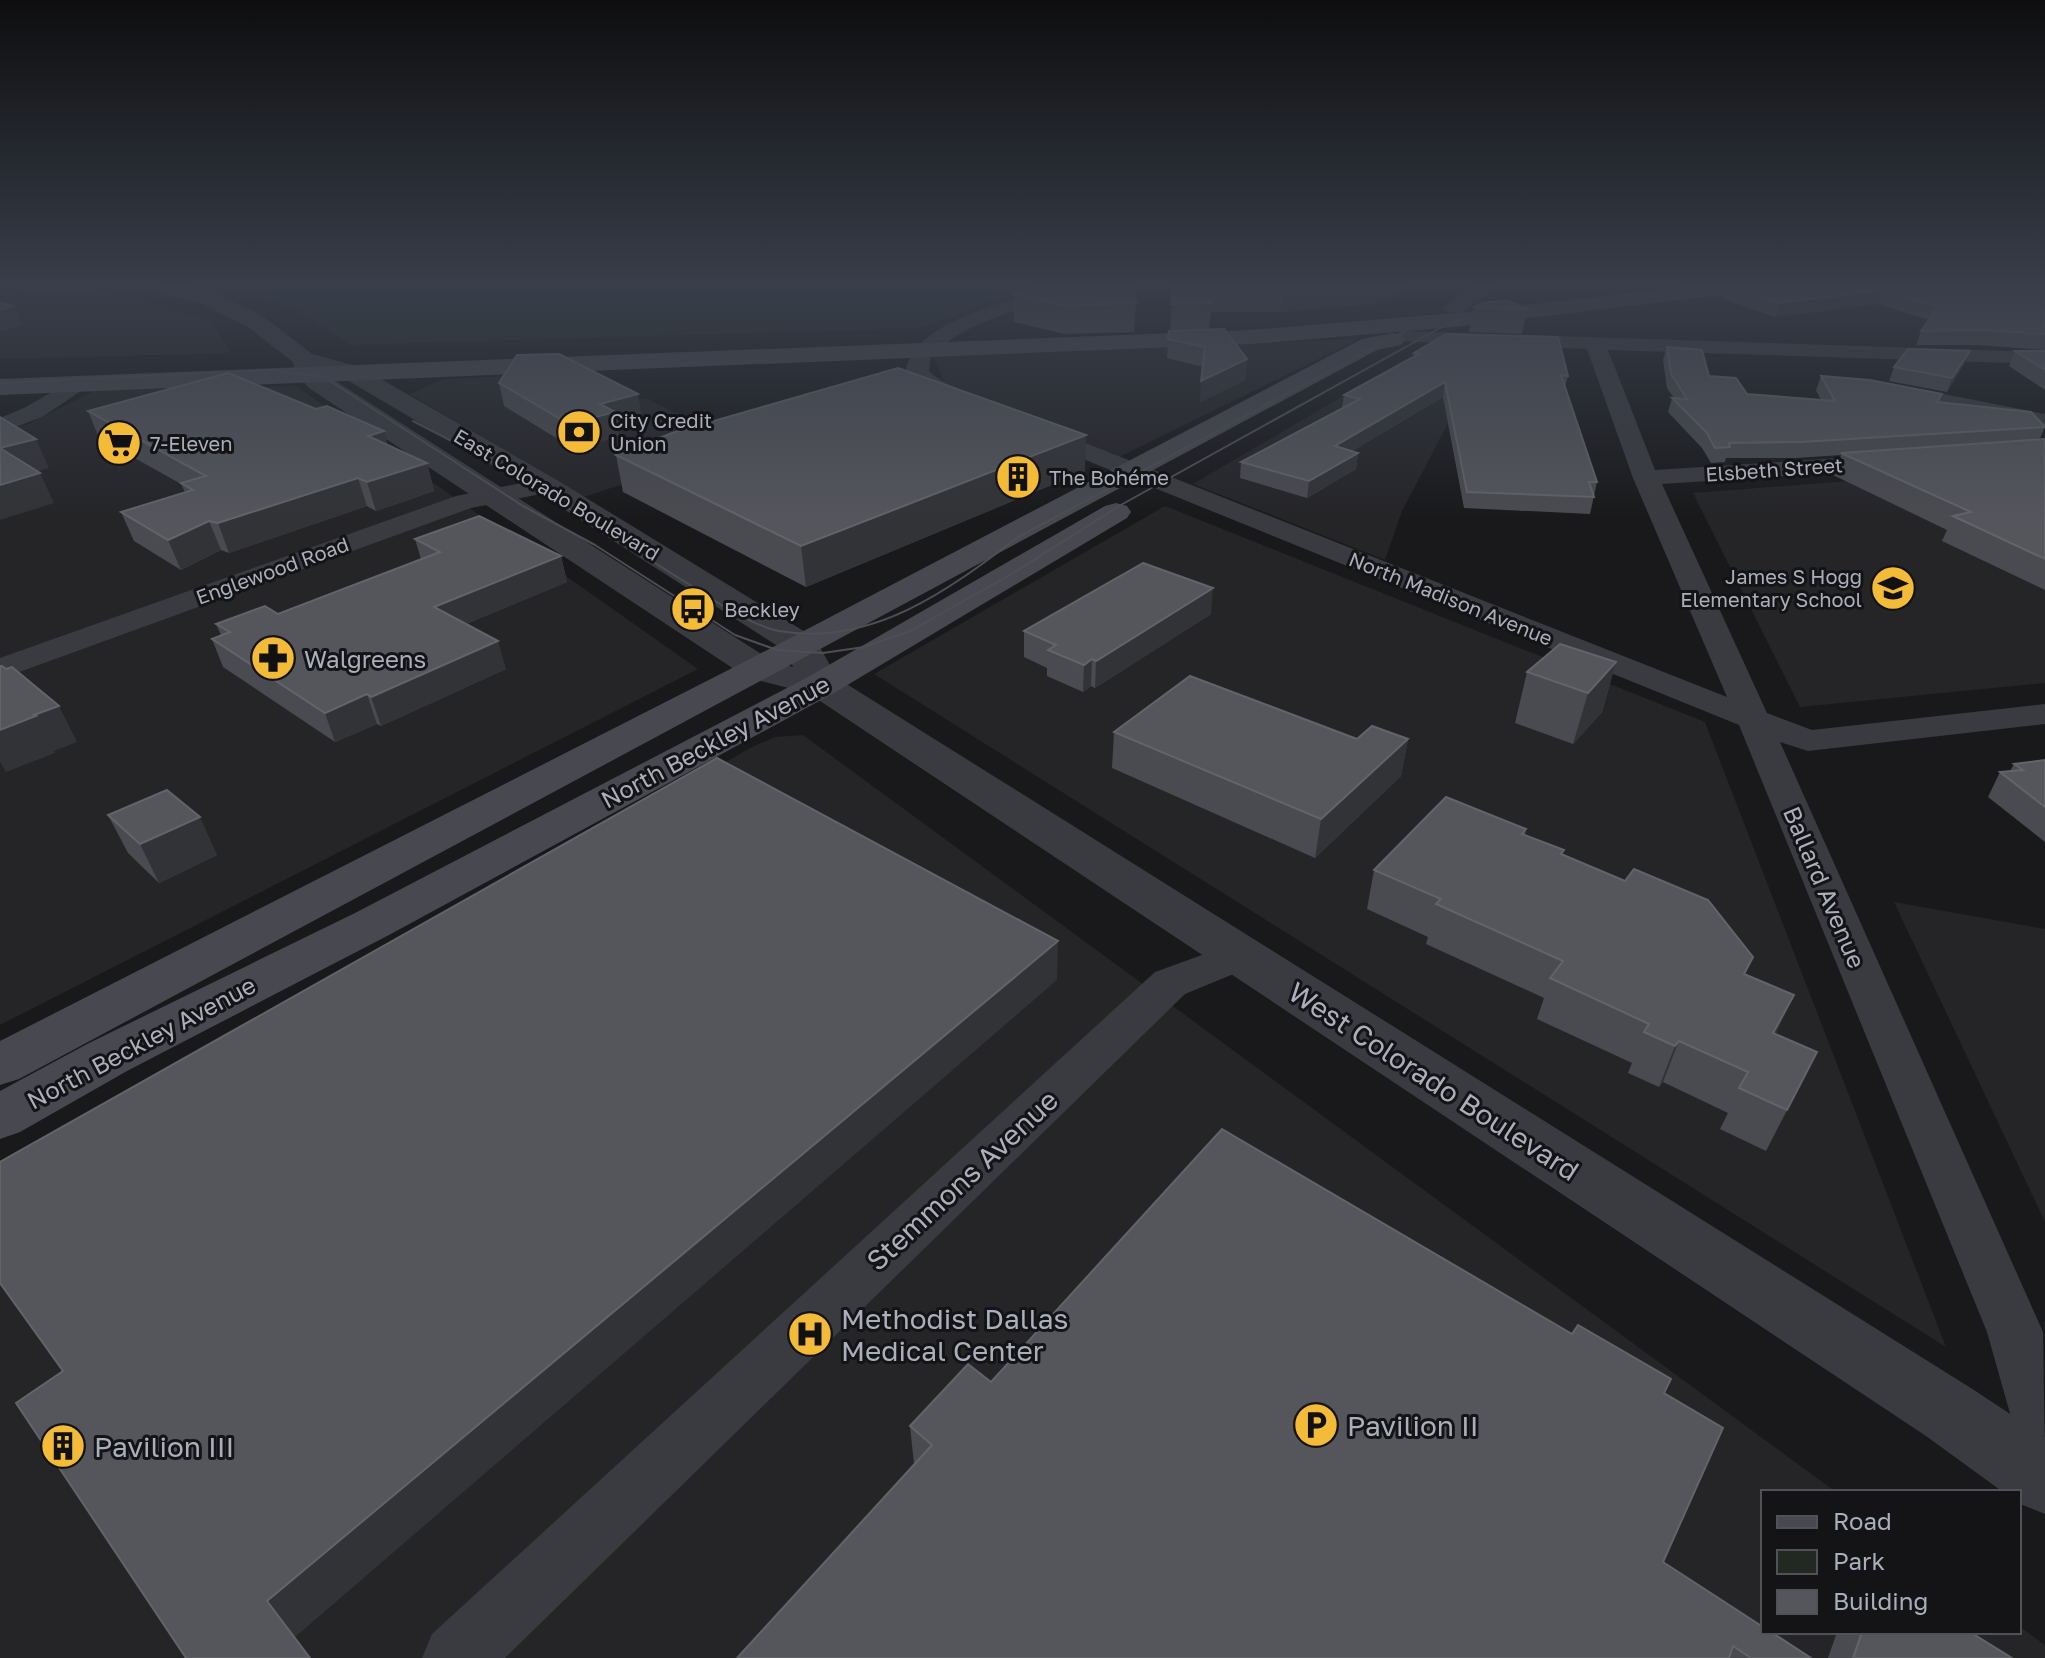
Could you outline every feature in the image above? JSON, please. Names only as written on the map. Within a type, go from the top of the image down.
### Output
[{"type":"main road","points":[[0,371],[352,364]]},
{"type":"main road","points":[[0,387],[306,366],[351,372],[509,364]]},
{"type":"main road","name":"North Beckley Avenue","points":[[0,1117],[122,1050],[386,917],[1132,471],[1334,364]]},
{"type":"main road","name":"North Beckley Avenue","points":[[812,665],[1165,485],[1380,364]]},
{"type":"main road","name":"North Beckley Avenue","points":[[0,1065],[759,669]]},
{"type":"street","points":[[920,364],[917,370],[924,380],[945,394],[988,412]]},
{"type":"street","name":"Ballard Avenue","points":[[1603,364],[1646,478],[1753,719],[2015,1332],[2045,1431]]},
{"type":"street","points":[[1759,364],[1797,372]]},
{"type":"street","name":"East Colorado Boulevard","points":[[306,366],[343,401],[759,669]]},
{"type":"street","name":"East Colorado Boulevard","points":[[351,372],[547,486],[812,665]]},
{"type":"street","points":[[0,426],[34,412],[76,384]]},
{"type":"street","points":[[1859,384],[2045,421]]},
{"type":"street","name":"North Madison Avenue","points":[[1018,424],[1808,741],[2045,714]]},
{"type":"street","name":"Elsbeth Street","points":[[1646,478],[1919,460]]},
{"type":"street","name":"Englewood Road","points":[[0,669],[453,505],[547,486]]},
{"type":"street","name":"West Colorado Boulevard","points":[[759,669],[812,665],[1238,956],[1937,1405],[2045,1479]]},
{"type":"street","name":"Stemmons Avenue","points":[[456,1658],[1170,983],[1238,956]]},
{"type":"shaded area","points":[[937,364],[1307,364],[1117,458],[946,386]]},
{"type":"shaded area","points":[[1397,364],[1479,364],[1402,511],[1385,560],[1193,484]]},
{"type":"shaded area","points":[[580,373],[630,399],[648,399],[739,446],[581,498],[410,394],[443,379]]},
{"type":"shaded area","points":[[296,386],[698,669],[0,1025],[0,432],[28,424],[96,390]]},
{"type":"shaded area","name":"James S Hogg Elementary School","points":[[2045,466],[2045,683],[1800,707],[1693,493]]},
{"type":"shaded area","points":[[1165,506],[1705,722],[1946,1347],[874,674]]},
{"type":"shaded area","name":"Methodist Dallas Medical Center","points":[[803,735],[1833,1490],[1761,1490],[1761,1634],[2021,1634],[2021,1627],[2045,1645],[2045,1658],[0,1658],[0,1176],[752,747],[775,737]]},
{"type":"shaded area","points":[[1894,902],[2045,929],[2045,1222]]},
{"type":"building","points":[[511,364],[579,364],[638,394],[600,404],[615,412],[569,424],[499,383]]},
{"type":"building","points":[[1203,364],[1236,364],[1201,381]]},
{"type":"building","points":[[1400,364],[1565,364],[1568,376],[1561,375],[1597,482],[1589,482],[1594,497],[1467,492],[1445,382],[1335,446],[1358,453],[1309,481],[1241,462],[1360,399],[1344,395]]},
{"type":"building","points":[[1670,364],[1706,364],[1709,376],[1736,378],[1747,394],[1835,401],[1821,376],[1870,380],[1942,394],[1937,402],[2031,412],[2045,427],[1801,442],[1729,443],[1730,447],[1715,448],[1707,433],[1672,398],[1687,399],[1671,374]]},
{"type":"building","points":[[1896,364],[1961,364],[1952,378],[1894,367]]},
{"type":"building","points":[[898,368],[1086,435],[801,546],[616,455],[672,433]]},
{"type":"building","points":[[228,373],[316,409],[327,406],[384,431],[368,436],[427,463],[367,482],[358,478],[218,523],[209,521],[168,540],[121,512],[193,490],[181,483],[206,476],[88,411]]},
{"type":"building","points":[[0,417],[36,439],[0,448]]},
{"type":"building","points":[[2045,439],[2045,559],[1953,516],[1971,512],[1841,453]]},
{"type":"building","points":[[0,448],[40,473],[0,485]]},
{"type":"building","points":[[479,516],[561,556],[434,607],[498,641],[371,697],[367,694],[325,713],[212,639],[230,632],[216,624],[265,606],[278,614],[440,552],[415,539]]},
{"type":"building","points":[[1143,563],[1213,588],[1096,661],[1092,659],[1084,665],[1048,650],[1056,645],[1024,631]]},
{"type":"building","points":[[1560,644],[1616,662],[1588,693],[1527,672]]},
{"type":"building","points":[[0,666],[6,669],[12,667],[59,706],[0,730]]},
{"type":"building","points":[[1190,676],[1357,739],[1372,726],[1408,739],[1321,819],[1114,732]]},
{"type":"building","name":"Pavilion III","points":[[717,758],[1058,941],[267,1601],[310,1658],[186,1658],[16,1403],[63,1371],[0,1283],[0,1162]]},
{"type":"building","points":[[2045,760],[2045,807],[2000,772],[2023,770],[2014,764]]},
{"type":"building","points":[[167,790],[200,817],[140,844],[108,815]]},
{"type":"building","points":[[1446,797],[1526,829],[1522,834],[1564,850],[1561,854],[1625,881],[1634,869],[1708,900],[1753,957],[1744,974],[1794,995],[1773,1033],[1817,1052],[1787,1110],[1739,1088],[1748,1072],[1679,1041],[1675,1046],[1644,1032],[1649,1024],[1550,978],[1563,961],[1436,904],[1441,899],[1374,870]]},
{"type":"building","name":"Pavilion II","points":[[1222,1129],[1572,1334],[1578,1325],[1671,1379],[1664,1393],[1723,1428],[1663,1562],[1761,1626],[1761,1634],[1774,1634],[1811,1658],[1751,1658],[1733,1646],[1729,1658],[737,1658],[932,1445],[910,1426],[968,1364],[991,1382]]},
{"type":"building","points":[[1861,1634],[1973,1634],[2012,1658],[1853,1658]]},
{"type":"tram line","points":[[413,421],[511,472],[739,616],[779,631],[813,634],[846,631],[908,610],[965,576],[1018,537],[1343,364]]},
{"type":"tram line","points":[[0,383],[272,370],[324,377],[523,506],[595,545],[735,635],[777,650],[823,653],[864,647],[910,631],[1010,575],[1119,506],[1374,364]]},
{"type":"place","name":"City Credit Union","points":[[579,432]]},
{"type":"place","name":"7-Eleven","points":[[119,443]]},
{"type":"place","name":"The Bohéme","points":[[1018,477]]},
{"type":"place","name":"James S Hogg Elementary School","points":[[1893,588]]},
{"type":"place","name":"Beckley","points":[[693,609]]},
{"type":"place","name":"Walgreens","points":[[273,658]]},
{"type":"place","name":"Methodist Dallas Medical Center","points":[[810,1334]]},
{"type":"place","name":"Pavilion II","points":[[1316,1425]]},
{"type":"place","name":"Pavilion III","points":[[63,1446]]}]
